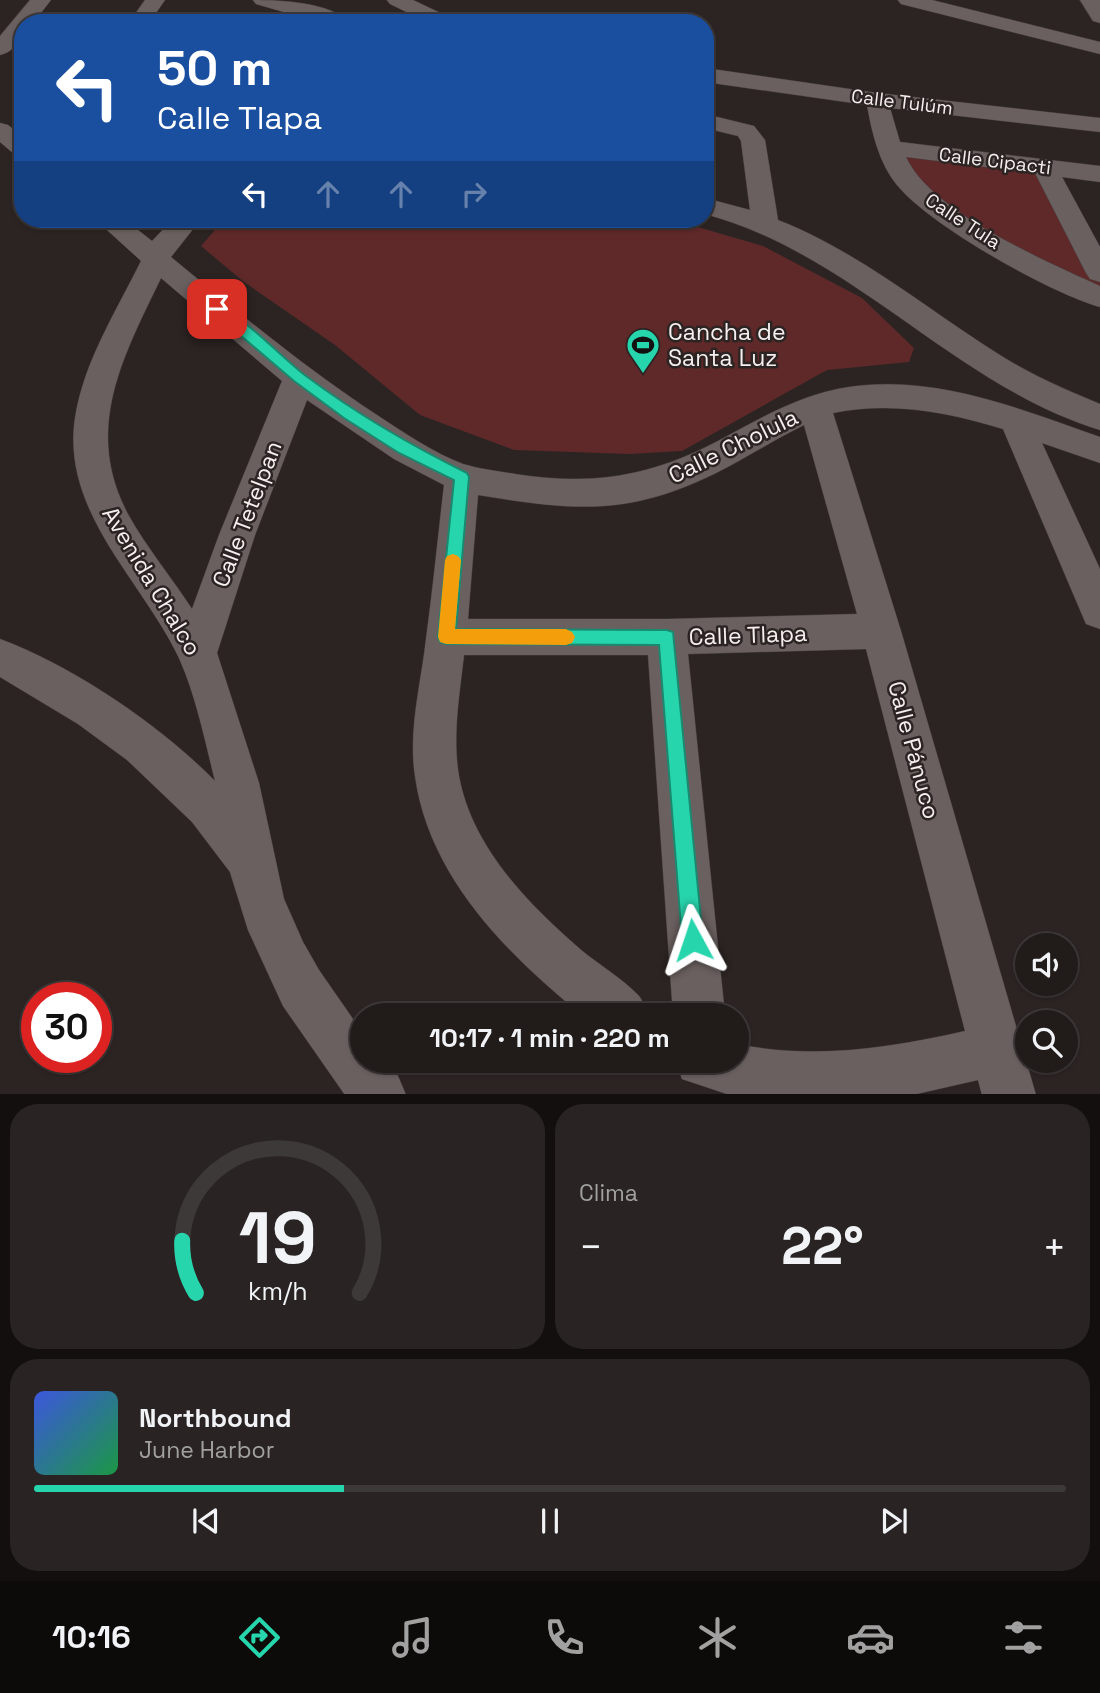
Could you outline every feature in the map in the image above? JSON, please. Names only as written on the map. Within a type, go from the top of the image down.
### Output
[{"type":"street","points":[[29,14],[41,0]]},
{"type":"street","points":[[397,0],[427,14]]},
{"type":"street","points":[[908,0],[1100,48]]},
{"type":"street","points":[[1090,0],[1100,17]]},
{"type":"street","points":[[266,1],[316,14]]},
{"type":"street","points":[[0,49],[14,32]]},
{"type":"street","name":"Calle Tulúm","points":[[714,76],[877,100],[1100,125]]},
{"type":"street","name":"Calle Tula","points":[[877,100],[889,148],[908,183],[928,201],[1027,261],[1100,297]]},
{"type":"street","points":[[714,123],[746,131],[753,140],[765,223]]},
{"type":"street","points":[[0,130],[14,142]]},
{"type":"street","name":"Calle Cipacti","points":[[889,148],[1100,174]]},
{"type":"street","points":[[1044,167],[1100,273]]},
{"type":"street","points":[[714,209],[765,223],[808,244],[865,278],[995,367],[1048,396],[1100,418]]},
{"type":"street","name":"Calle Cholula","points":[[119,228],[299,378],[404,449],[462,477],[530,491],[587,496],[636,490],[687,474],[815,406],[851,398],[897,395],[946,400],[1100,450]]},
{"type":"street","name":"Avenida Chalco","points":[[179,228],[166,241],[156,258],[99,380],[90,445],[95,474],[106,507],[197,652],[237,784],[252,868],[275,941],[301,991],[334,1041],[379,1094]]},
{"type":"street","name":"Calle Tetelpan","points":[[197,652],[237,536],[299,378]]},
{"type":"street","name":"Calle Pánuco","points":[[815,406],[881,631],[1002,1072]]},
{"type":"street","points":[[1016,421],[1100,612]]},
{"type":"street","points":[[462,477],[435,730],[437,778],[454,831],[475,870],[517,925],[566,971],[607,1003]]},
{"type":"street","name":"Calle Tlapa","points":[[446,637],[667,638],[881,631]]},
{"type":"street","points":[[667,638],[698,1003]]},
{"type":"street","points":[[0,657],[97,712],[180,775],[229,831],[252,868]]},
{"type":"street","points":[[749,1071],[770,1081],[839,1083],[875,1077],[1002,1072]]},
{"type":"shaded area","points":[[891,149],[1042,168],[1100,277],[1100,295],[928,198]]},
{"type":"shaded area","points":[[217,228],[701,228],[763,246],[862,298],[914,348],[909,362],[827,370],[682,451],[629,454],[514,450],[420,415],[335,345],[244,282],[201,246]]},
{"type":"slow traffic","points":[[453,560],[446,637],[566,637]]},
{"type":"place","name":"Cancha de Santa Luz","points":[[643,375]]},
{"type":"route","points":[[217,309],[299,378],[349,414],[404,449],[462,477],[446,637],[667,638],[693,940]]}]
